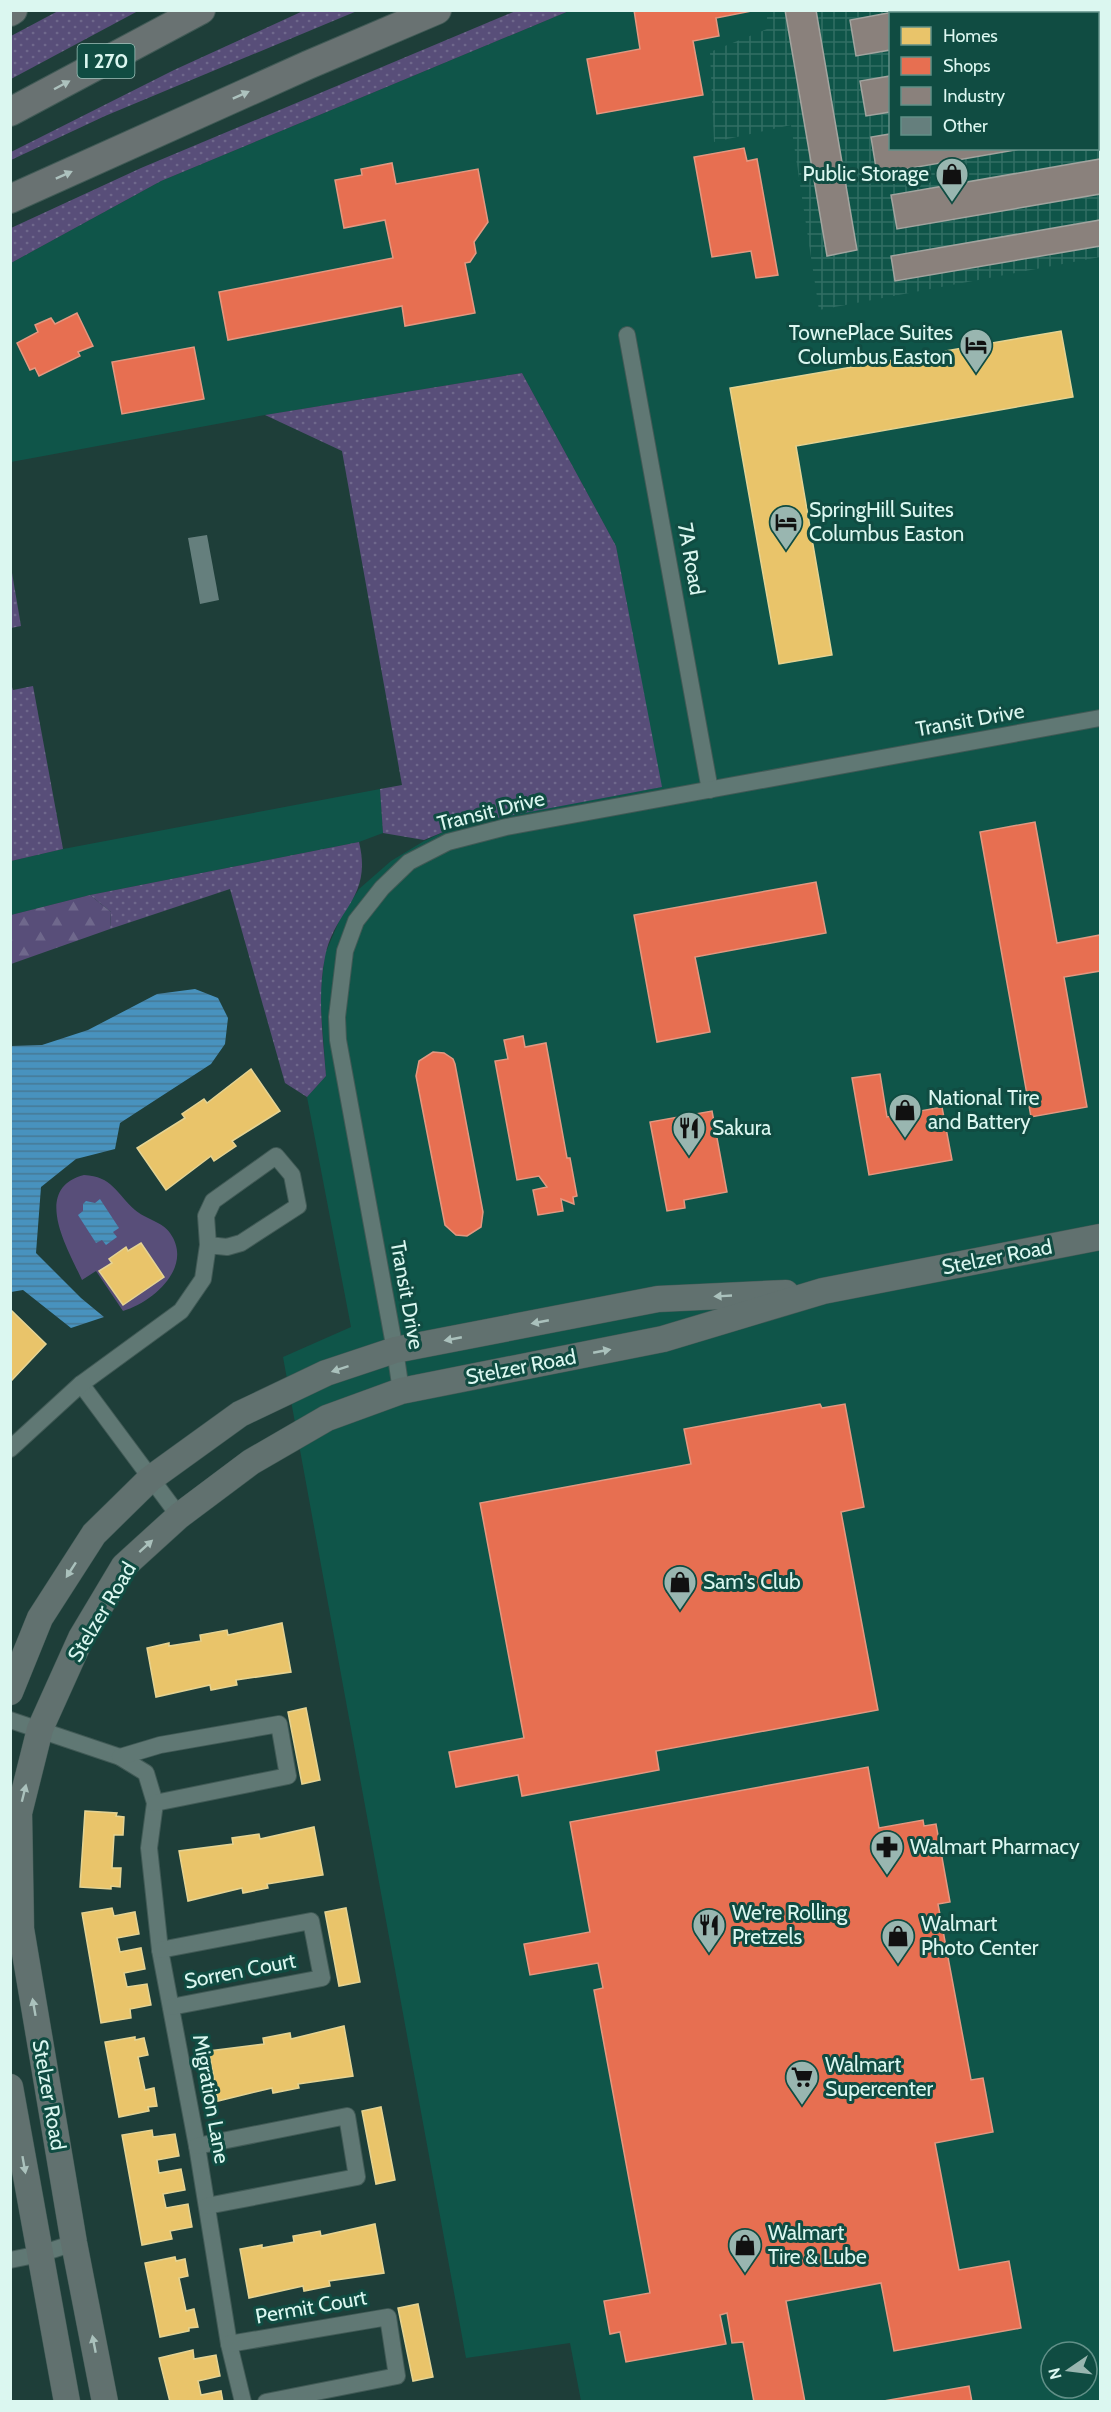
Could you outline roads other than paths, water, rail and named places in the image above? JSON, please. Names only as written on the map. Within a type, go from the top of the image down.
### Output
[{"type":"highway","name":"I 270","points":[[10,112],[201,10]]},
{"type":"highway","points":[[10,200],[308,65],[437,10]]},
{"type":"main road","name":"Stelzer Road","points":[[105,2402],[74,2243],[21,1929],[19,1813],[40,1729],[81,1638],[124,1566],[179,1516],[251,1462],[327,1418],[401,1391],[663,1339],[824,1291],[1101,1237]]},
{"type":"main road","name":"Stelzer Road","points":[[10,1692],[40,1618],[94,1534],[150,1479],[240,1414],[326,1373],[395,1350],[658,1299],[824,1291]]},
{"type":"main road","name":"Stelzer Road","points":[[10,2087],[67,2402]]},
{"type":"street","name":"7A Road","points":[[627,335],[710,790]]},
{"type":"street","name":"Transit Drive","points":[[401,1391],[338,1040],[337,1017],[345,951],[356,921],[382,888],[409,862],[448,842],[507,826],[1101,718]]},
{"type":"street","points":[[10,1449],[81,1384],[181,1311],[203,1279],[208,1245],[206,1216],[213,1201],[276,1156],[292,1175],[298,1206],[241,1243],[227,1247],[208,1245]]},
{"type":"street","points":[[81,1384],[179,1516]]},
{"type":"street","name":"Migration Lane","points":[[10,1720],[120,1757],[146,1773],[155,1803],[149,1848],[160,1950],[197,2146],[230,2344],[243,2402]]},
{"type":"street","points":[[120,1757],[160,1745],[279,1724],[288,1776],[155,1803]]},
{"type":"street","name":"Sorren Court","points":[[160,1950],[312,1922],[322,1978],[171,2007]]},
{"type":"street","points":[[197,2146],[347,2116],[357,2176],[207,2206]]},
{"type":"street","points":[[10,2260],[40,2254],[74,2243]]},
{"type":"street","name":"Permit Court","points":[[230,2344],[388,2317],[397,2376],[266,2402]]},
{"type":"water","points":[[195,989],[218,998],[228,1018],[225,1044],[211,1064],[120,1123],[115,1149],[76,1159],[41,1187],[36,1253],[81,1298],[104,1317],[71,1328],[23,1290],[11,1292],[11,1046],[42,1045],[88,1030],[157,994]]},
{"type":"water","points":[[100,1199],[119,1228],[113,1232],[117,1237],[106,1245],[102,1240],[96,1243],[78,1215],[83,1211],[83,1204],[86,1201],[95,1203]]},
{"type":"place","name":"Public Storage","points":[[952,203]]},
{"type":"place","name":"TownePlace Suites Columbus Easton","points":[[976,374]]},
{"type":"place","name":"SpringHill Suites Columbus Easton","points":[[786,551]]},
{"type":"place","name":"National Tire and Battery","points":[[905,1139]]},
{"type":"place","name":"Sakura","points":[[689,1157]]},
{"type":"place","name":"Sam's Club","points":[[680,1611]]},
{"type":"place","name":"Walmart Pharmacy","points":[[887,1876]]},
{"type":"place","name":"We're Rolling Pretzels","points":[[709,1954]]},
{"type":"place","name":"Walmart Photo Center","points":[[898,1965]]},
{"type":"place","name":"Walmart Supercenter","points":[[802,2106]]},
{"type":"place","name":"Walmart Tire & Lube","points":[[745,2274]]}]
